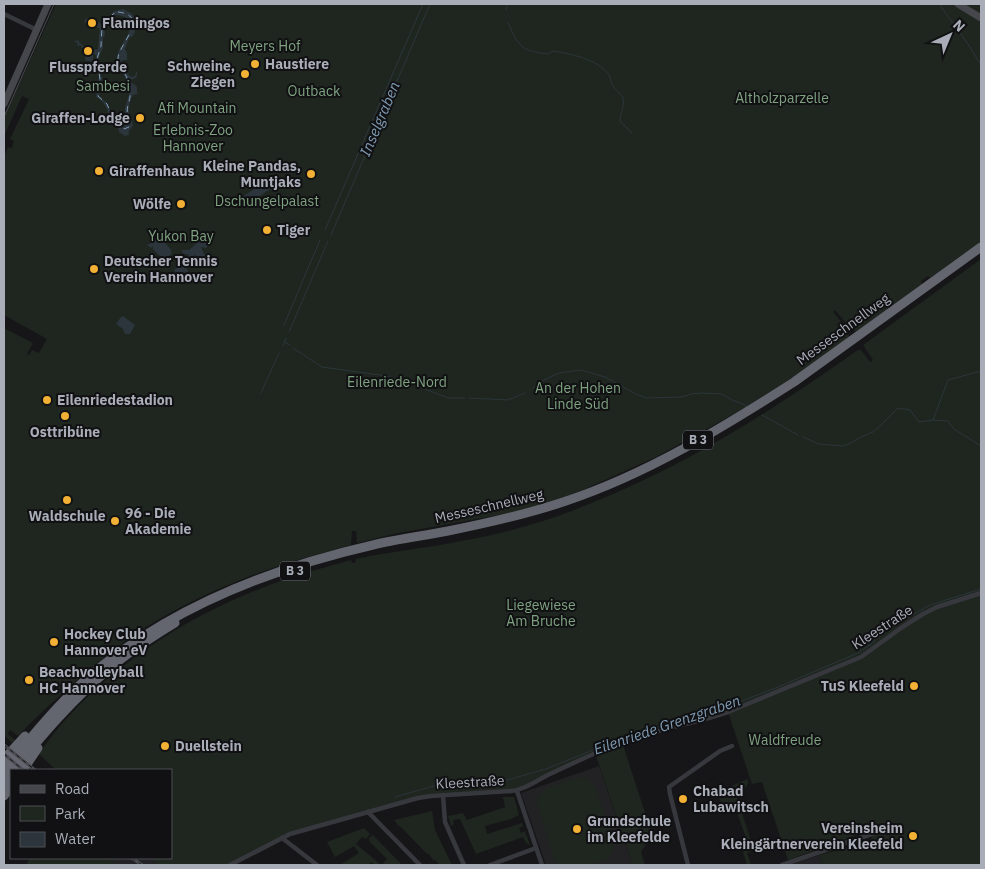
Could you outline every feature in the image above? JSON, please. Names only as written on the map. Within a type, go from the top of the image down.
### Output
[{"type":"highway","name":"Messeschnellweg","points":[[4,771],[52,713],[85,681],[141,637],[185,612],[239,586],[305,563],[374,545],[503,520],[568,501],[601,488],[716,430],[794,382],[981,247]]},
{"type":"highway","name":"Messeschnellweg","points":[[15,769],[54,721],[109,668],[187,616],[241,591],[306,568],[375,550],[505,525],[570,505],[643,474],[694,448],[797,386],[981,253]]},
{"type":"highway","points":[[24,769],[74,700]]},
{"type":"highway","points":[[4,759],[37,723],[52,713]]},
{"type":"street","points":[[4,104],[48,4]]},
{"type":"street","points":[[958,4],[981,18]]},
{"type":"street","points":[[4,14],[37,30]]},
{"type":"street","name":"Kleestraße","points":[[230,865],[239,864],[290,834],[418,798],[517,791],[577,761],[622,742],[728,712],[861,656],[923,614],[937,607],[981,593]]},
{"type":"street","points":[[688,865],[669,787],[720,751],[732,746]]},
{"type":"street","points":[[517,791],[542,865]]},
{"type":"street","points":[[443,795],[444,822],[464,865]]},
{"type":"street","points":[[368,812],[420,865]]},
{"type":"street","points":[[782,865],[886,829]]},
{"type":"street","points":[[282,838],[318,865]]},
{"type":"street","points":[[490,865],[536,848]]},
{"type":"shaded area","name":"Grundschule im Kleefelde","points":[[599,766],[633,865],[546,865],[521,793]]},
{"type":"shaded area","points":[[819,855],[823,865],[790,865]]},
{"type":"shaded area","points":[[110,859],[150,859],[158,865],[117,865]]},
{"type":"green space","points":[[56,4],[981,4],[981,242],[930,278],[928,276],[921,281],[922,284],[858,330],[851,329],[835,310],[833,312],[846,328],[849,338],[792,378],[743,409],[656,457],[578,492],[538,506],[505,514],[398,533],[357,543],[356,531],[352,531],[351,545],[253,575],[181,607],[131,636],[60,695],[18,736],[10,730],[8,734],[15,740],[12,743],[4,735],[4,328],[33,343],[27,354],[29,355],[32,350],[39,353],[47,339],[4,315],[4,153],[6,153],[8,147],[12,148],[14,141],[10,139],[29,99],[22,96],[5,134],[4,117]]},
{"type":"green space","points":[[981,259],[981,865],[823,865],[819,855],[870,842],[876,828],[788,860],[762,782],[752,784],[728,712],[622,742],[652,834],[641,852],[645,865],[633,865],[595,753],[522,789],[431,796],[290,834],[230,865],[158,865],[150,859],[172,859],[172,769],[55,769],[39,754],[64,721],[116,672],[143,652],[198,617],[297,575],[351,560],[352,563],[355,563],[356,559],[360,558],[493,535],[572,511],[646,479],[709,446],[769,410],[858,350],[861,350],[870,362],[873,360],[863,345]]},
{"type":"green space","name":"Grundschule im Kleefelde","points":[[578,777],[587,778],[595,786],[615,841],[613,851],[607,859],[590,865],[559,865],[555,862],[536,801],[547,788]]},
{"type":"green space","points":[[748,779],[748,784],[737,798],[754,850],[747,853],[751,865],[747,865],[743,852],[748,844],[735,806],[724,810],[717,792]]},
{"type":"green space","points":[[503,797],[514,797],[519,815],[485,826],[487,834],[522,823],[523,826],[519,828],[521,833],[525,831],[530,845],[526,843],[523,837],[476,854],[460,819],[453,820],[454,824],[451,826],[448,816],[463,813],[467,820],[505,807]]},
{"type":"green space","points":[[432,811],[435,830],[452,865],[440,865],[434,861],[394,820]]},
{"type":"green space","points":[[364,828],[370,834],[366,839],[362,837],[356,844],[381,865],[374,865],[372,862],[367,865],[340,865],[359,853],[354,846],[335,857],[327,842]]},
{"type":"green space","points":[[373,835],[402,865],[382,865],[387,859],[370,842],[369,838]]},
{"type":"green space","points":[[29,859],[110,859],[117,865],[26,865]]},
{"type":"water","points":[[123,9],[131,13],[136,21],[135,32],[129,38],[125,49],[127,60],[123,60],[119,65],[131,77],[135,76],[137,70],[136,77],[130,80],[137,87],[138,94],[132,96],[129,107],[133,126],[129,135],[125,136],[119,132],[118,128],[108,118],[108,111],[96,97],[99,77],[96,55],[93,54],[93,62],[85,60],[86,51],[75,42],[75,40],[79,40],[87,49],[93,49],[94,51],[98,49],[100,26],[114,11]],"holes":[[[115,15],[125,17],[130,21],[131,26],[117,58],[129,89],[125,109],[125,115],[129,123],[124,126],[113,119],[108,104],[99,96],[102,79],[98,61],[103,48],[104,31],[107,23]]]},
{"type":"water","points":[[265,181],[267,183],[270,181],[274,186],[248,205],[245,202],[247,200],[244,196]]},
{"type":"water","points":[[157,237],[162,239],[172,251],[172,254],[163,259],[153,249],[153,246],[151,248],[147,245],[155,241]]},
{"type":"water","points":[[199,241],[205,241],[209,245],[206,248],[201,247],[205,256],[194,255],[185,263],[188,273],[181,272],[176,274],[174,270],[185,262],[189,255],[182,253],[182,250],[189,250]]},
{"type":"water","points":[[123,316],[135,325],[130,334],[125,334],[123,329],[116,324]]},
{"type":"waterway","points":[[325,230],[423,4]]},
{"type":"waterway","name":"Inselgraben","points":[[331,235],[430,4]]},
{"type":"waterway","points":[[506,10],[508,4]]},
{"type":"waterway","points":[[939,4],[981,65]]},
{"type":"waterway","points":[[87,21],[92,21],[100,26]]},
{"type":"waterway","points":[[508,22],[518,42],[527,49],[548,54],[553,51],[576,56],[591,61],[604,69],[610,76],[612,85],[623,98],[620,121],[632,133]]},
{"type":"waterway","points":[[215,132],[222,130],[219,124]]},
{"type":"waterway","points":[[284,325],[320,240]]},
{"type":"waterway","name":"Inselgraben","points":[[289,332],[328,241]]},
{"type":"waterway","name":"Inselgraben","points":[[283,346],[286,338]]},
{"type":"waterway","name":"Inselgraben","points":[[285,342],[290,345]]},
{"type":"waterway","points":[[293,348],[322,367],[387,376],[448,398],[465,398]]},
{"type":"waterway","points":[[261,393],[279,353]]},
{"type":"waterway","points":[[533,388],[559,373],[581,370],[605,377],[646,398],[682,397],[702,393],[722,394],[748,407]]},
{"type":"waterway","points":[[933,420],[948,380],[981,371]]},
{"type":"waterway","points":[[469,398],[508,400],[525,393]]},
{"type":"waterway","points":[[803,437],[819,444],[843,446],[873,432],[898,408],[910,410],[919,422],[933,420],[948,421],[954,429],[981,446]]},
{"type":"waterway","points":[[762,415],[798,435]]},
{"type":"waterway","name":"Eilenriede Grenzgraben","points":[[395,797],[437,785],[463,785],[507,780],[546,769],[635,733],[703,716],[858,653],[886,630],[930,605],[981,589]]},
{"type":"ferry route","points":[[118,12],[128,15],[132,19],[133,25],[118,58],[130,88],[127,113],[131,123],[129,127],[124,129],[111,118],[107,104],[98,96],[100,79],[97,59],[101,46],[102,26],[113,14],[118,12]]},
{"type":"tram line","points":[[4,117],[54,4]]},
{"type":"railway","points":[[4,745],[34,769]]},
{"type":"railway","points":[[4,754],[22,769]]},
{"type":"railway","points":[[133,859],[142,865]]},
{"type":"place","name":"Flamingos","points":[[92,23]]},
{"type":"place","name":"Flusspferde","points":[[88,51]]},
{"type":"place","name":"Haustiere","points":[[255,64]]},
{"type":"place","name":"Schweine, Ziegen","points":[[245,74]]},
{"type":"place","name":"Giraffen-Lodge","points":[[140,118]]},
{"type":"place","name":"Giraffenhaus","points":[[99,171]]},
{"type":"place","name":"Kleine Pandas, Muntjaks","points":[[311,174]]},
{"type":"place","name":"Wölfe","points":[[181,204]]},
{"type":"place","name":"Tiger","points":[[267,230]]},
{"type":"place","name":"Deutscher Tennis Verein Hannover","points":[[94,269]]},
{"type":"place","name":"Eilenriedestadion","points":[[47,400]]},
{"type":"place","name":"Osttribüne","points":[[65,416]]},
{"type":"place","name":"Waldschule","points":[[67,500]]},
{"type":"place","name":"96 - Die Akademie","points":[[115,521]]},
{"type":"place","name":"Hockey Club Hannover eV","points":[[54,642]]},
{"type":"place","name":"Beachvolleyball HC Hannover","points":[[29,680]]},
{"type":"place","name":"TuS Kleefeld","points":[[914,686]]},
{"type":"place","name":"Duellstein","points":[[165,746]]},
{"type":"place","name":"Chabad Lubawitsch","points":[[683,799]]},
{"type":"place","name":"Grundschule im Kleefelde","points":[[577,829]]},
{"type":"place","name":"Vereinsheim Kleingärtnerverein Kleefeld","points":[[913,836]]},
{"type":"park label","name":"Meyers Hof","points":[[265,46]]},
{"type":"park label","name":"Sambesi","points":[[103,86]]},
{"type":"park label","name":"Outback","points":[[314,91]]},
{"type":"park label","name":"Altholzparzelle","points":[[782,98]]},
{"type":"park label","name":"Afi Mountain","points":[[197,108]]},
{"type":"park label","name":"Erlebnis-Zoo Hannover","points":[[193,138]]},
{"type":"park label","name":"Dschungelpalast","points":[[267,201]]},
{"type":"park label","name":"Yukon Bay","points":[[181,236]]},
{"type":"park label","name":"Eilenriede-Nord","points":[[397,382]]},
{"type":"park label","name":"An der Hohen Linde Süd","points":[[578,396]]},
{"type":"park label","name":"Liegewiese Am Bruche","points":[[541,614]]},
{"type":"park label","name":"Waldfreude","points":[[785,740]]}]
